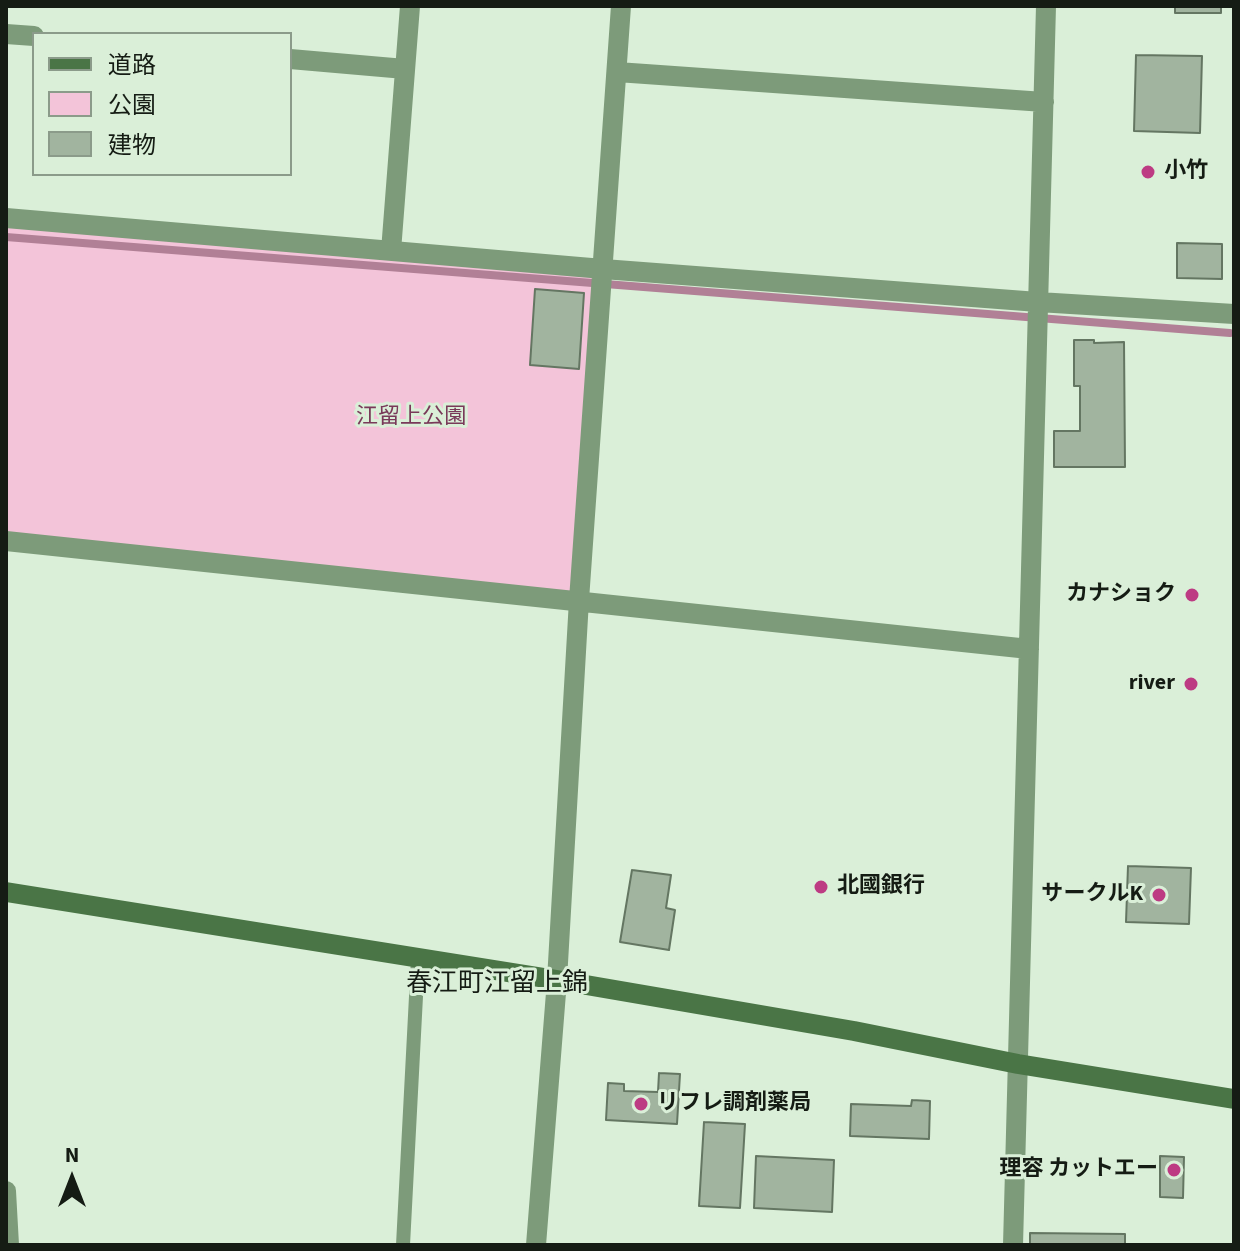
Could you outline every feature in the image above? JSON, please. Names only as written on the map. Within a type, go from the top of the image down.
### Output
[{"type":"street","points":[[391,251],[410,6]]},
{"type":"street","points":[[536,1245],[557,980],[579,600],[621,6]]},
{"type":"street","points":[[1013,1245],[1046,6]]},
{"type":"street","points":[[6,34],[32,36]]},
{"type":"street","points":[[292,59],[405,69]]},
{"type":"street","points":[[617,72],[1044,102]]},
{"type":"street","points":[[6,218],[603,269],[1234,314]]},
{"type":"street","points":[[6,541],[1029,649]]},
{"type":"street","points":[[6,892],[557,980],[854,1031],[1018,1064],[1234,1099]]},
{"type":"street","points":[[6,1191],[9,1245]]},
{"type":"lane","points":[[403,1245],[418,958]]},
{"type":"green space","name":"江留上公園","points":[[6,218],[603,269],[579,600],[6,541]]},
{"type":"building","points":[[1175,6],[1221,6],[1221,13],[1175,13]]},
{"type":"building","points":[[1136,55],[1202,56],[1200,133],[1134,131]]},
{"type":"building","points":[[1177,243],[1222,244],[1222,279],[1177,278]]},
{"type":"building","points":[[535,289],[584,293],[579,369],[530,365]]},
{"type":"building","points":[[1074,340],[1124,342],[1125,467],[1054,467],[1054,431],[1080,431],[1080,386],[1074,386]]},
{"type":"building","name":"サークルK","points":[[1128,866],[1191,868],[1189,924],[1126,922]]},
{"type":"building","points":[[632,870],[671,875],[666,908],[675,910],[669,950],[620,942]]},
{"type":"building","points":[[659,1073],[680,1074],[677,1124],[606,1120],[608,1083],[624,1084],[624,1091],[658,1092]]},
{"type":"building","points":[[912,1100],[930,1101],[929,1139],[850,1136],[851,1104],[911,1106]]},
{"type":"building","points":[[704,1122],[745,1124],[740,1208],[699,1206]]},
{"type":"building","points":[[756,1156],[834,1160],[832,1212],[754,1208]]},
{"type":"building","points":[[1160,1156],[1184,1157],[1183,1198],[1160,1197]]},
{"type":"building","points":[[1030,1233],[1125,1234],[1125,1245],[1030,1245]]},
{"type":"waterway","points":[[6,237],[1230,333]]},
{"type":"place","name":"小竹","points":[[1148,172]]},
{"type":"place","name":"カナショク","points":[[1192,595]]},
{"type":"place","name":"river","points":[[1191,684]]},
{"type":"place","name":"北國銀行","points":[[821,887]]},
{"type":"place","name":"サークルK","points":[[1159,895]]},
{"type":"place","name":"リフレ調剤薬局","points":[[641,1104]]},
{"type":"place","name":"理容 カットエー","points":[[1174,1170]]},
{"type":"district","name":"春江町江留上錦","points":[[497,985]]}]
